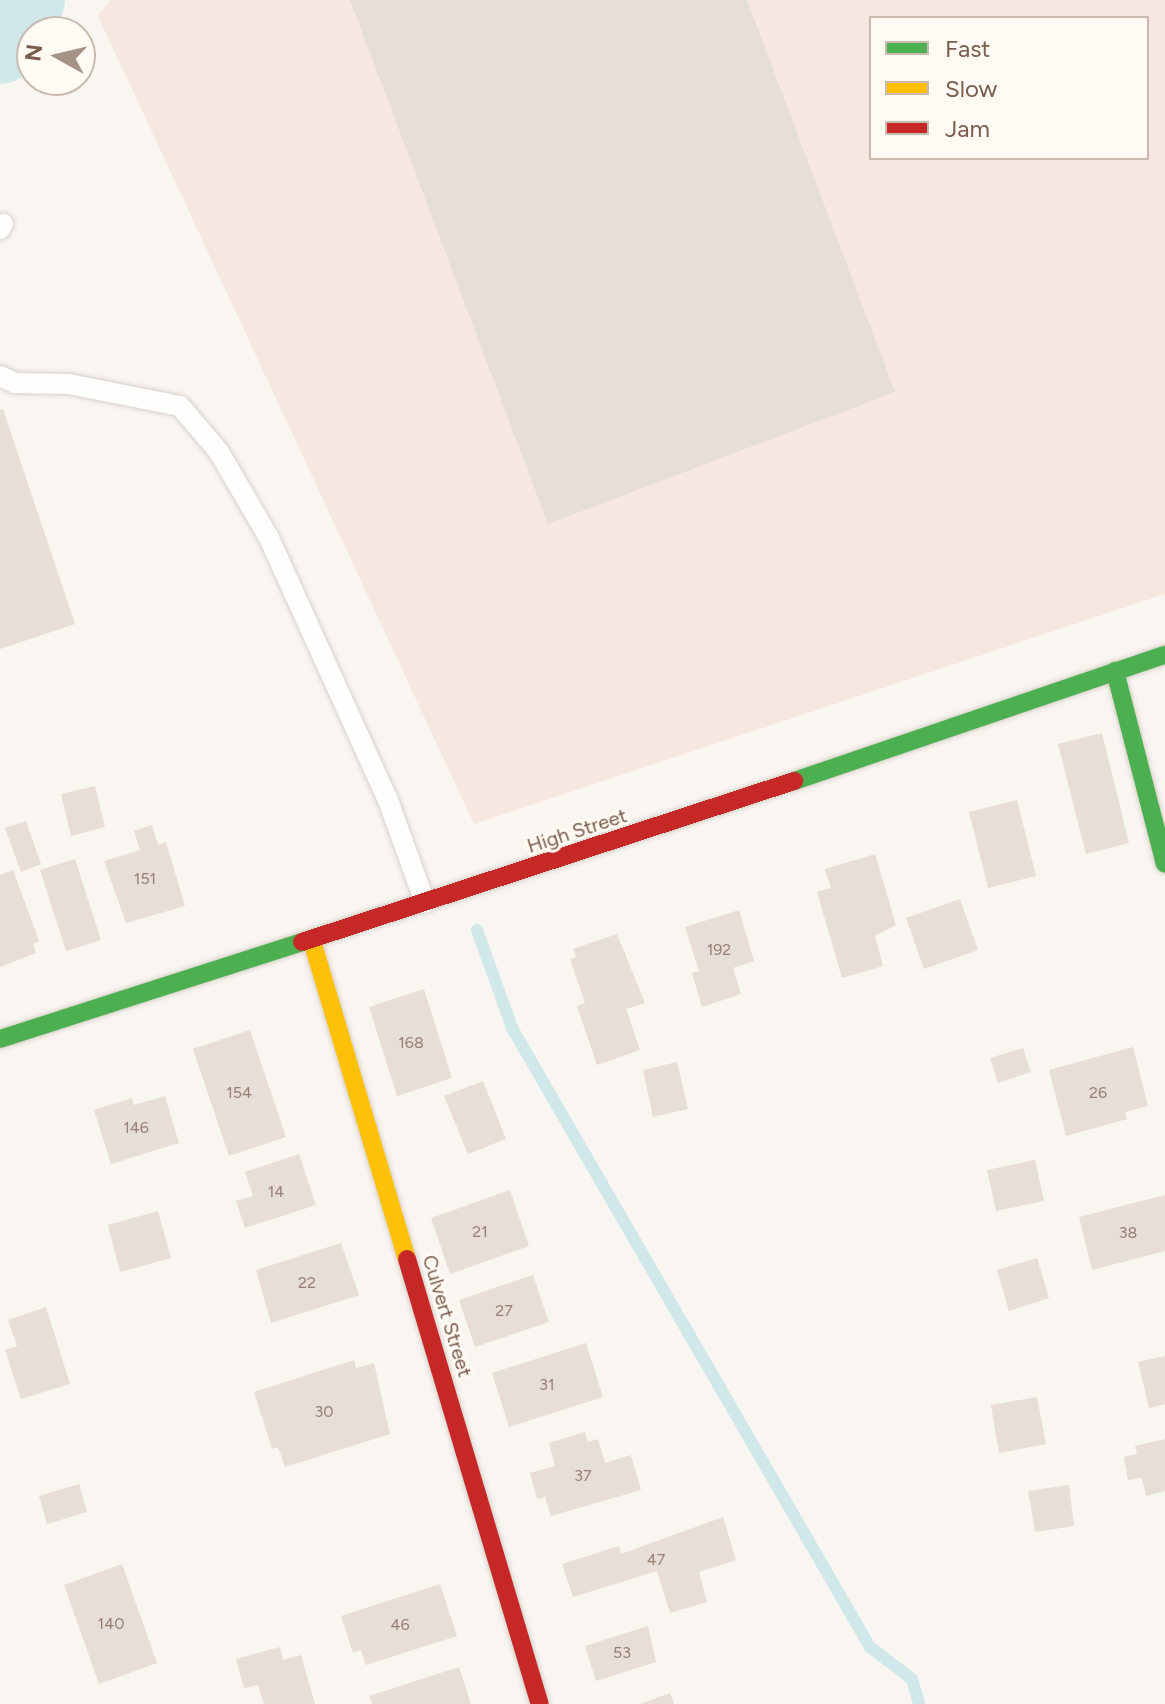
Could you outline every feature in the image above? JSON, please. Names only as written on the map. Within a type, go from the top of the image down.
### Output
[{"type":"street","name":"High Street","points":[[0,1039],[312,941],[1165,655]]},
{"type":"street","points":[[1115,671],[1165,864]]},
{"type":"street","name":"Culvert Street","points":[[312,941],[540,1704]]},
{"type":"lane","points":[[0,376],[15,383],[69,384],[180,406],[219,452],[269,538],[388,800],[425,903]]},
{"type":"shaded area","points":[[110,0],[1165,0],[1165,594],[474,824],[98,16]]},
{"type":"building","points":[[350,0],[747,0],[895,392],[548,524]]},
{"type":"building","points":[[3,409],[75,624],[0,649],[0,410]]},
{"type":"building","points":[[1102,733],[1129,843],[1086,854],[1058,744]]},
{"type":"building","points":[[95,786],[105,827],[71,836],[61,794]]},
{"type":"building","points":[[1017,800],[1036,876],[988,888],[969,812]]},
{"type":"building","points":[[26,821],[41,864],[21,872],[5,828]]},
{"type":"building","points":[[152,825],[158,845],[166,842],[185,906],[126,923],[104,861],[140,850],[134,831]]},
{"type":"building","points":[[875,854],[896,925],[875,936],[883,966],[842,978],[817,892],[831,888],[825,869]]},
{"type":"building","points":[[75,859],[101,940],[66,951],[40,870]]},
{"type":"building","points":[[13,870],[39,941],[33,944],[36,953],[0,967],[0,875]]},
{"type":"building","points":[[960,899],[978,950],[924,969],[906,918]]},
{"type":"building","points":[[739,910],[754,961],[733,968],[741,994],[702,1007],[692,973],[699,971],[685,927]]},
{"type":"building","points":[[617,934],[645,1003],[626,1009],[640,1050],[597,1065],[577,1006],[585,1003],[570,959],[576,957],[573,949]]},
{"type":"building","points":[[424,989],[452,1078],[397,1096],[369,1007]]},
{"type":"building","points":[[250,1030],[286,1137],[229,1156],[193,1049]]},
{"type":"building","points":[[1133,1047],[1148,1106],[1125,1112],[1127,1119],[1066,1136],[1049,1070]]},
{"type":"building","points":[[1023,1048],[1031,1072],[998,1083],[990,1058]]},
{"type":"building","points":[[677,1062],[688,1109],[653,1117],[643,1070]]},
{"type":"building","points":[[483,1081],[506,1139],[468,1154],[444,1096]]},
{"type":"building","points":[[165,1096],[179,1143],[111,1164],[94,1110],[132,1098],[134,1105]]},
{"type":"building","points":[[299,1154],[316,1205],[245,1228],[236,1201],[253,1196],[245,1172]]},
{"type":"building","points":[[1035,1160],[1044,1201],[996,1211],[987,1170]]},
{"type":"building","points":[[510,1190],[529,1246],[450,1274],[431,1218]]},
{"type":"building","points":[[1165,1195],[1165,1251],[1092,1270],[1079,1217]]},
{"type":"building","points":[[158,1211],[171,1258],[120,1272],[108,1225]]},
{"type":"building","points":[[341,1243],[359,1295],[271,1323],[256,1270]]},
{"type":"building","points":[[1037,1258],[1049,1298],[1009,1311],[997,1270]]},
{"type":"building","points":[[533,1275],[549,1322],[475,1347],[459,1300]]},
{"type":"building","points":[[46,1307],[70,1384],[21,1399],[5,1350],[17,1346],[8,1320]]},
{"type":"building","points":[[586,1343],[603,1397],[509,1427],[492,1373]]},
{"type":"building","points":[[1165,1356],[1165,1404],[1149,1408],[1138,1362]]},
{"type":"building","points":[[354,1360],[356,1368],[374,1363],[390,1434],[285,1467],[278,1447],[272,1449],[254,1392]]},
{"type":"building","points":[[1037,1397],[1046,1444],[999,1453],[991,1405]]},
{"type":"building","points":[[585,1432],[588,1442],[598,1439],[605,1463],[631,1455],[641,1490],[551,1516],[545,1497],[537,1499],[530,1473],[555,1466],[549,1443]]},
{"type":"building","points":[[1165,1439],[1165,1491],[1146,1496],[1142,1478],[1128,1480],[1124,1457],[1137,1454],[1135,1446]]},
{"type":"building","points":[[79,1484],[87,1512],[47,1524],[39,1496]]},
{"type":"building","points":[[1069,1485],[1074,1526],[1035,1532],[1028,1491]]},
{"type":"building","points":[[723,1517],[736,1560],[699,1572],[707,1602],[670,1613],[657,1571],[573,1597],[562,1564],[619,1546],[621,1554]]},
{"type":"building","points":[[122,1564],[157,1663],[99,1684],[64,1585]]},
{"type":"building","points":[[440,1584],[457,1636],[366,1665],[361,1650],[353,1653],[341,1616]]},
{"type":"building","points":[[648,1626],[656,1662],[596,1681],[585,1646]]},
{"type":"building","points":[[280,1647],[283,1660],[301,1655],[315,1704],[264,1704],[258,1685],[244,1688],[236,1659]]},
{"type":"building","points":[[459,1667],[471,1704],[372,1704],[369,1696]]},
{"type":"building","points":[[670,1693],[674,1704],[640,1704]]},
{"type":"waterway","points":[[0,48],[29,0]]},
{"type":"waterway","points":[[477,930],[512,1028],[870,1647],[912,1679],[919,1704]]},
{"type":"traffic: fast","points":[[794,781],[1165,655]]},
{"type":"traffic: fast","points":[[1115,671],[1165,864]]},
{"type":"traffic: fast","points":[[0,1039],[302,942]]},
{"type":"traffic: slow","points":[[312,941],[407,1259]]},
{"type":"traffic: jam","points":[[302,942],[794,781]]},
{"type":"traffic: jam","points":[[407,1259],[540,1704]]}]
